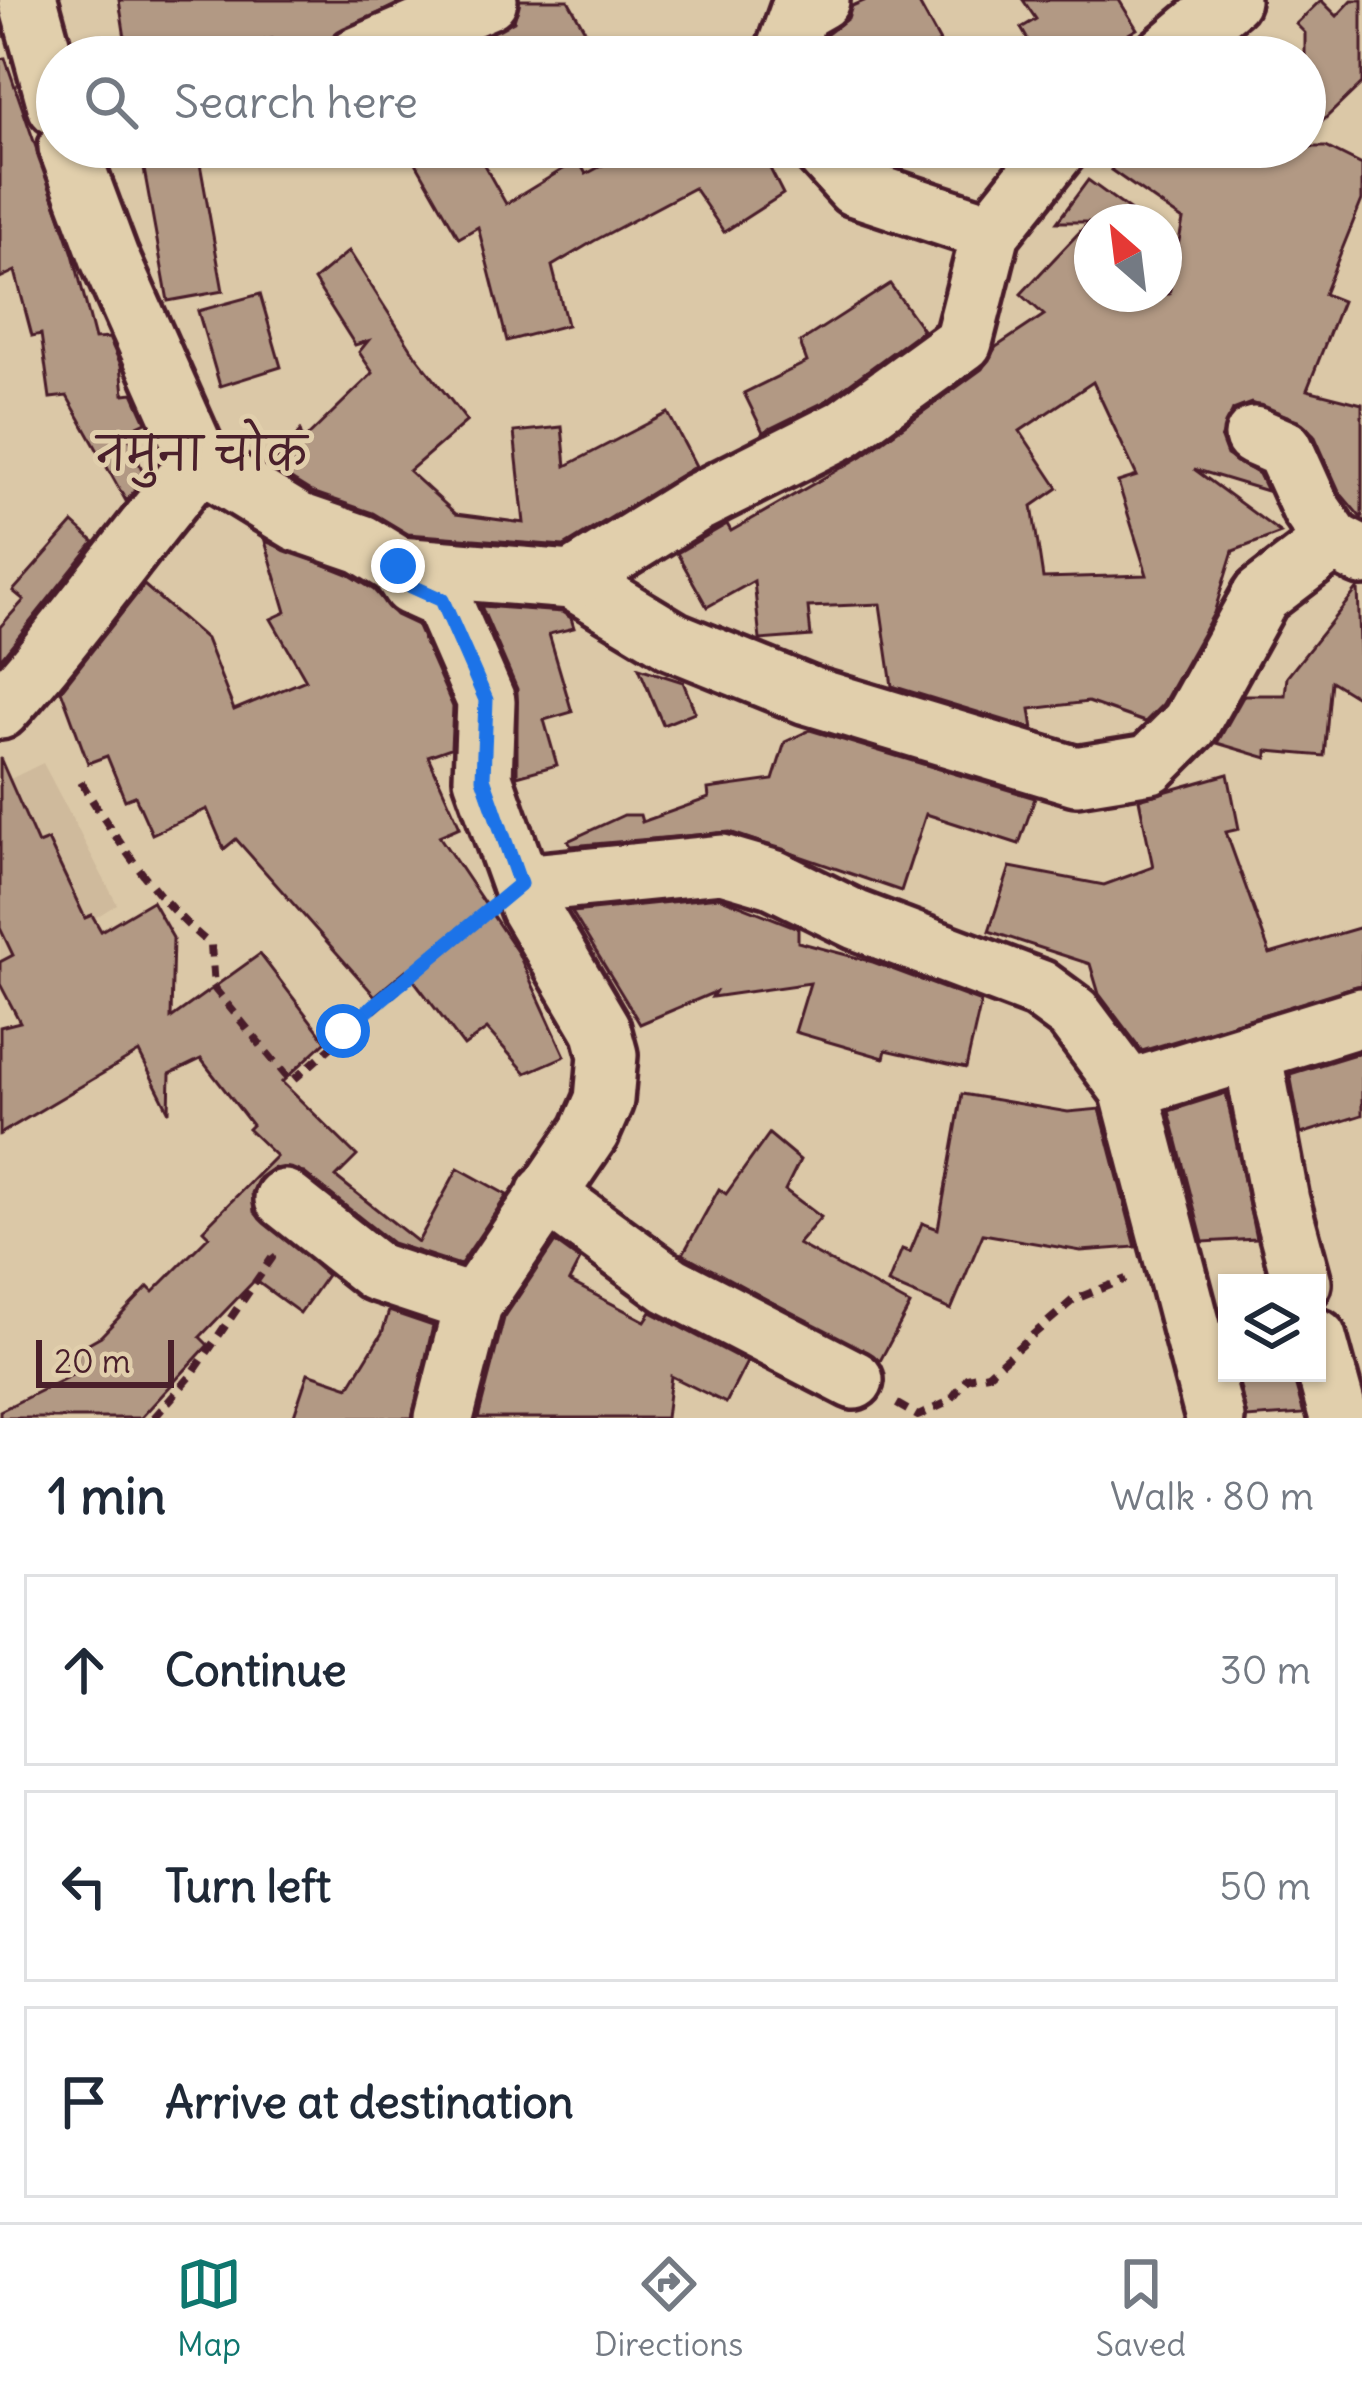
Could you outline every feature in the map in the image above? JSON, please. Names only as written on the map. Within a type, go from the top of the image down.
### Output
[{"type":"street","points":[[28,0],[38,36]]},
{"type":"street","points":[[405,36],[488,0]]},
{"type":"street","points":[[790,36],[799,12],[820,0]]},
{"type":"street","points":[[1187,36],[1230,0]]},
{"type":"street","points":[[78,168],[109,257],[200,462],[298,522],[362,544],[398,566],[411,586],[442,600],[486,700],[483,778],[520,884],[601,1029],[608,1055],[604,1100],[590,1132],[472,1304],[444,1418]]},
{"type":"street","points":[[838,168],[855,187],[991,232]]},
{"type":"street","points":[[572,580],[696,503],[843,429],[963,342],[991,232],[1042,168]]},
{"type":"street","points":[[398,566],[572,580],[673,641],[807,695],[1076,776],[1150,764],[1190,724],[1261,596],[1348,549],[1311,509],[1284,449],[1254,436]]},
{"type":"street","points":[[0,710],[73,629],[117,560],[200,462]]},
{"type":"street","points":[[520,884],[722,864],[773,879],[856,920],[1039,989],[1072,1013],[1129,1089],[1170,1261],[1215,1418]]},
{"type":"street","points":[[1129,1089],[1362,1017]]},
{"type":"street","points":[[1252,1051],[1280,1201],[1300,1274]]},
{"type":"street","points":[[546,1194],[670,1285],[854,1380]]},
{"type":"street","points":[[284,1199],[376,1272],[472,1304]]},
{"type":"street","points":[[1326,1371],[1339,1418]]},
{"type":"path","points":[[81,782],[145,878],[172,901],[188,929],[212,945],[214,988],[291,1082],[343,1031],[520,884]]},
{"type":"path","points":[[154,1418],[190,1377],[272,1258],[251,1235],[284,1199]]},
{"type":"path","points":[[854,1380],[918,1416],[950,1401],[967,1378],[988,1374],[1073,1300],[1170,1261]]},
{"type":"shaded area","points":[[43,763],[117,904],[0,978],[0,784]]},
{"type":"building","points":[[119,0],[405,0],[333,36],[125,36]]},
{"type":"building","points":[[520,0],[568,0],[588,36],[485,36],[514,21]]},
{"type":"building","points":[[866,0],[917,0],[937,36],[826,36],[848,18],[852,6]]},
{"type":"building","points":[[1023,0],[1119,0],[1137,29],[1125,36],[1026,36],[1021,28],[1036,19]]},
{"type":"building","points":[[1321,0],[1337,16],[1352,0],[1362,0],[1362,83],[1326,118],[1326,36],[1305,36],[1296,24]]},
{"type":"building","points":[[5,58],[36,147],[36,168],[43,168],[73,254],[95,339],[109,338],[121,365],[124,394],[133,393],[146,422],[127,431],[145,478],[126,501],[67,396],[50,398],[41,334],[32,336],[15,271],[0,278],[0,59]]},
{"type":"building","points":[[1326,147],[1362,165],[1362,200],[1324,294],[1342,301],[1307,390],[1362,404],[1362,519],[1340,493],[1314,435],[1298,420],[1251,403],[1233,410],[1221,439],[1227,455],[1259,474],[1267,491],[1194,469],[1281,533],[1233,551],[1214,613],[1163,704],[1145,722],[1088,702],[1030,709],[1033,729],[892,686],[880,604],[808,607],[811,636],[760,640],[754,581],[707,607],[677,553],[727,524],[731,531],[862,456],[982,369],[996,347],[1044,315],[1021,294],[1074,238],[1074,312],[1182,312],[1182,204],[1160,204],[1112,168],[1326,168]],"holes":[[[1093,382],[1137,476],[1118,482],[1147,575],[1043,578],[1032,506],[1058,488],[1020,431]]]},
{"type":"building","points":[[144,168],[201,168],[223,291],[168,301]]},
{"type":"building","points":[[419,168],[486,168],[506,204],[565,168],[583,168],[586,174],[597,168],[770,168],[783,194],[724,232],[694,188],[594,241],[552,266],[567,325],[507,341],[478,227],[459,238]]},
{"type":"building","points":[[1088,180],[1121,204],[1074,204],[1074,222],[1057,222]]},
{"type":"building","points":[[349,251],[416,356],[467,421],[409,471],[456,514],[524,523],[514,432],[562,427],[566,466],[668,413],[696,466],[564,546],[408,534],[373,513],[312,492],[272,467],[300,431],[303,441],[373,373],[359,352],[368,341],[355,345],[314,280]]},
{"type":"building","points":[[890,284],[923,330],[826,401],[763,432],[744,393],[807,362],[800,342]]},
{"type":"building","points":[[260,294],[281,367],[220,386],[198,311]]},
{"type":"building","points":[[73,523],[94,542],[0,660],[0,627],[24,600],[13,591]]},
{"type":"building","points":[[265,541],[348,574],[374,590],[396,615],[417,625],[453,707],[451,748],[428,756],[460,827],[439,836],[518,953],[565,1056],[526,1073],[487,1029],[464,1046],[406,970],[375,996],[236,839],[224,849],[207,809],[152,834],[135,796],[125,800],[107,756],[88,763],[61,690],[144,585],[206,639],[234,710],[306,680],[271,619],[286,612]]},
{"type":"building","points":[[1358,588],[1362,700],[1331,681],[1324,756],[1267,751],[1267,758],[1217,743],[1244,695],[1285,695],[1287,677]]},
{"type":"building","points":[[481,606],[562,612],[571,618],[574,628],[549,634],[572,712],[544,720],[557,765],[517,776],[517,689]]},
{"type":"building","points":[[639,668],[683,682],[695,712],[663,725]]},
{"type":"building","points":[[810,730],[1035,798],[1019,844],[926,814],[901,891],[730,832],[571,846],[568,841],[624,815],[640,815],[642,822],[709,798],[708,789],[773,780],[785,742]]},
{"type":"building","points":[[0,758],[38,844],[48,840],[85,918],[92,915],[101,931],[152,901],[173,938],[171,1018],[260,954],[326,1041],[282,1082],[357,1156],[336,1177],[418,1242],[458,1168],[507,1195],[460,1265],[392,1243],[304,1173],[273,1168],[259,1178],[252,1193],[254,1212],[327,1275],[300,1313],[255,1280],[200,1337],[208,1345],[141,1418],[0,1418],[0,1411],[72,1375],[62,1358],[101,1336],[148,1287],[153,1292],[209,1236],[203,1230],[276,1156],[248,1129],[252,1125],[201,1059],[170,1074],[169,1112],[139,1052],[0,1134],[0,1027],[20,1022],[0,984],[0,962],[13,955],[0,928]]},
{"type":"building","points":[[1228,774],[1239,829],[1226,832],[1270,954],[1362,927],[1362,985],[1142,1051],[1099,994],[1090,964],[989,931],[1010,867],[1104,885],[1153,867],[1139,799]]},
{"type":"building","points":[[719,897],[798,928],[798,942],[873,962],[981,1002],[966,1068],[886,1050],[884,1058],[795,1032],[810,983],[712,997],[715,992],[640,1024],[572,912]]},
{"type":"building","points":[[1362,1052],[1362,1115],[1301,1134],[1290,1074]]},
{"type":"building","points":[[1226,1093],[1256,1239],[1203,1242],[1169,1111]]},
{"type":"building","points":[[962,1094],[1068,1112],[1100,1109],[1136,1247],[1081,1251],[983,1234],[951,1310],[888,1283],[902,1249],[910,1252],[922,1223],[938,1229]]},
{"type":"building","points":[[769,1134],[800,1160],[785,1190],[821,1217],[798,1244],[910,1305],[880,1361],[683,1254],[719,1189],[726,1194]]},
{"type":"building","points":[[555,1242],[580,1260],[569,1281],[645,1321],[651,1312],[747,1362],[726,1403],[671,1376],[666,1418],[478,1418],[504,1318]]},
{"type":"building","points":[[389,1311],[433,1326],[412,1418],[293,1418],[308,1373],[349,1387],[382,1333]]},
{"type":"building","points":[[1239,1382],[1295,1382],[1304,1414],[1247,1418]]},
{"type":"district","name":"नमुना चोक","points":[[202,454]]},
{"type":"route","points":[[343,1031],[520,884],[483,778],[486,700],[442,600],[411,586],[398,566]]}]
